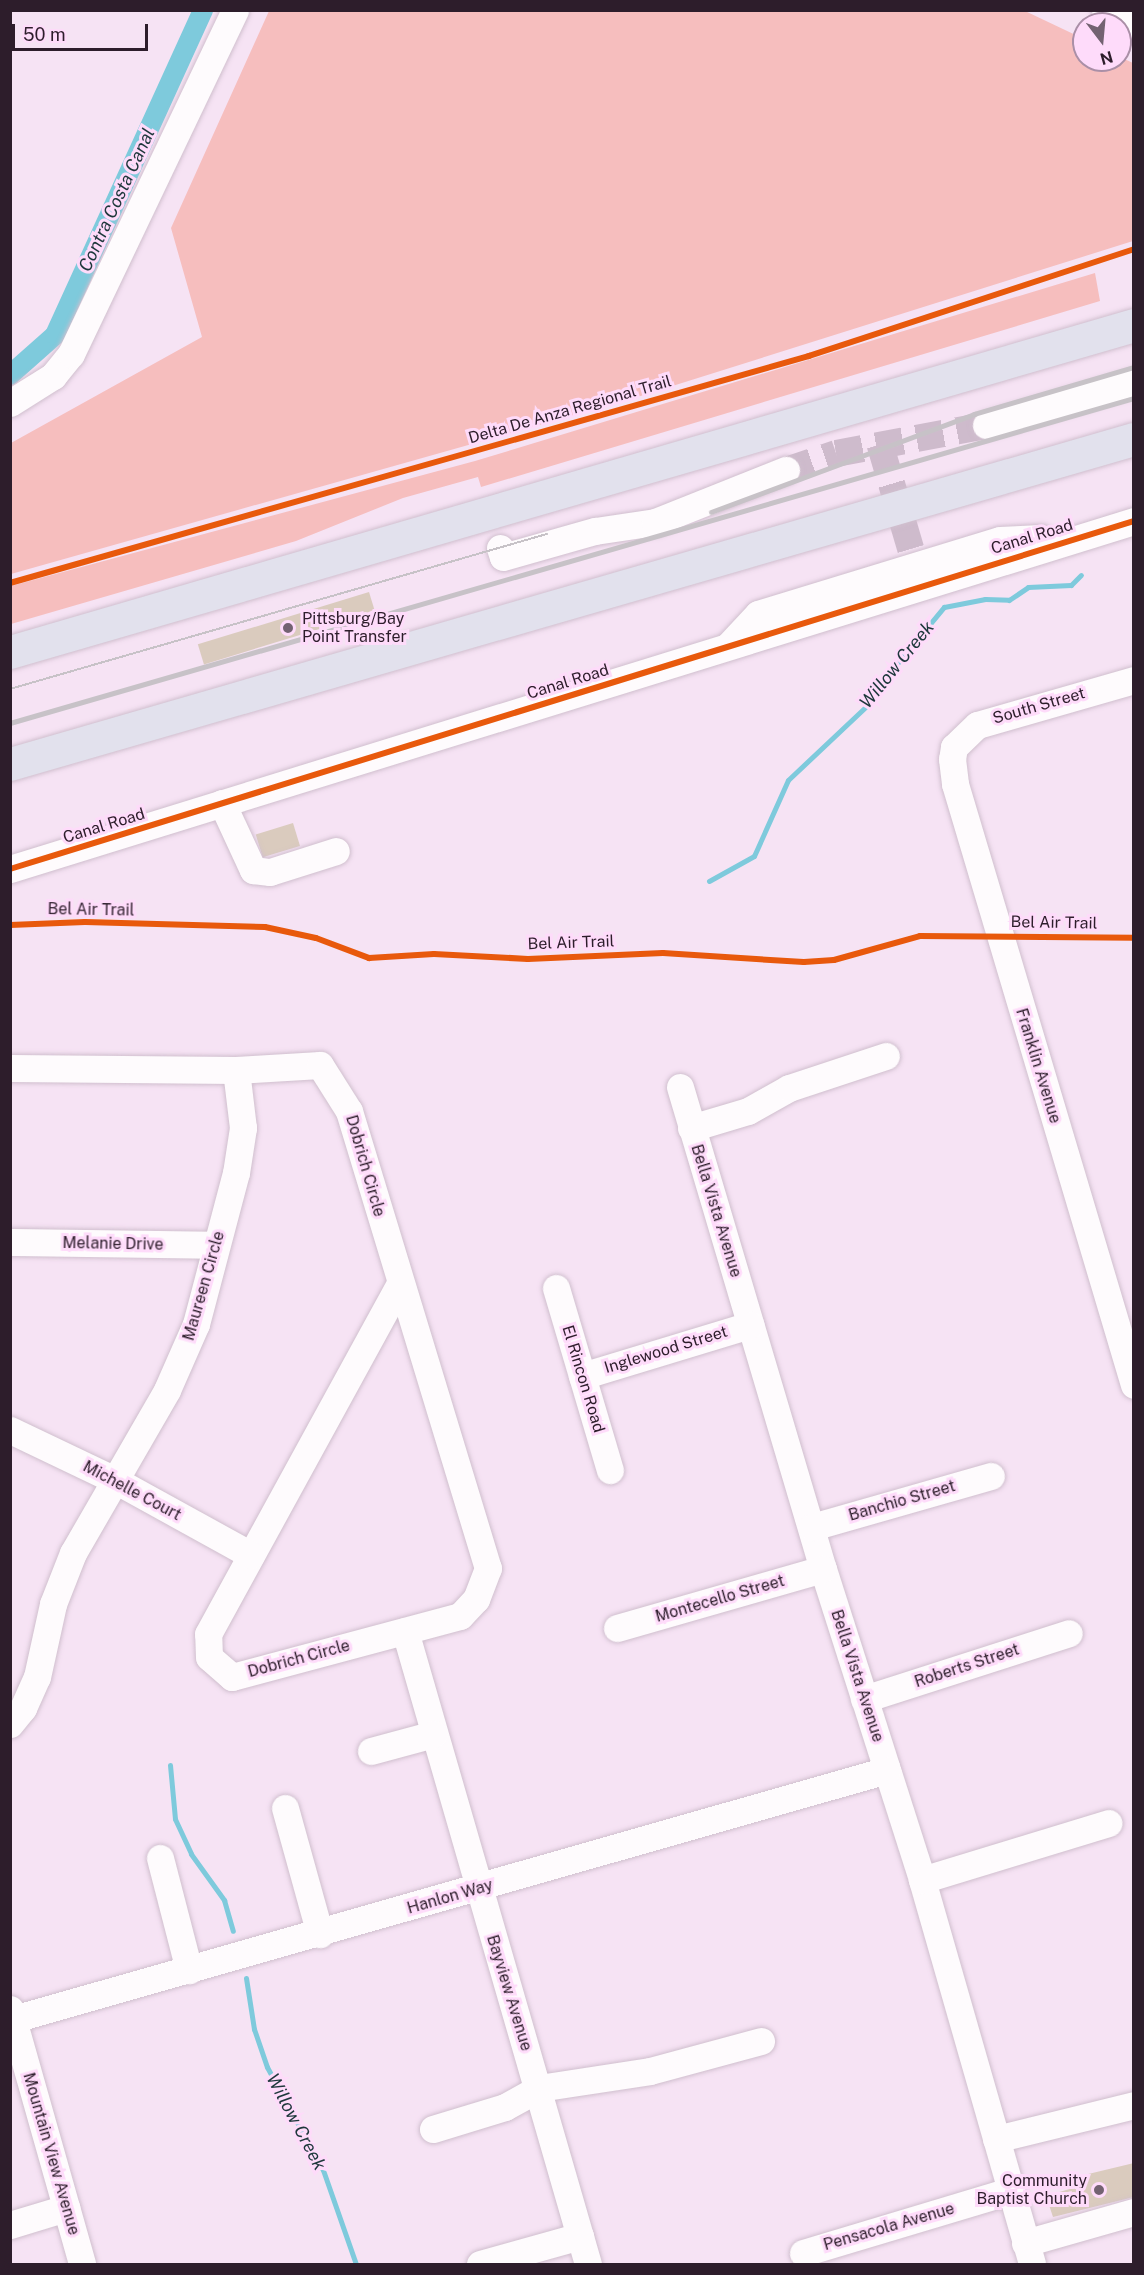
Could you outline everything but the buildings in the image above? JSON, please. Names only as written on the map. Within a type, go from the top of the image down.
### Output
[{"type":"highway","points":[[1088,339],[1134,320]]},
{"type":"highway","points":[[10,652],[1134,326]]},
{"type":"highway","points":[[10,764],[1134,439]]},
{"type":"street","points":[[10,403],[53,376],[71,354],[235,10]]},
{"type":"street","points":[[1106,10],[1134,24]]},
{"type":"street","points":[[986,425],[1134,382]]},
{"type":"street","points":[[500,548],[503,557],[595,531],[654,522],[786,470]]},
{"type":"street","name":"Canal Road","points":[[10,869],[1060,542],[1134,521]]},
{"type":"street","points":[[728,646],[758,614],[913,558],[1000,540],[1032,536],[1060,542]]},
{"type":"street","name":"South Street","points":[[954,747],[977,724],[1133,680]]},
{"type":"street","name":"Franklin Avenue","points":[[954,747],[955,784],[1134,1384]]},
{"type":"street","points":[[222,804],[253,870],[270,872],[336,851]]},
{"type":"street","points":[[691,1128],[748,1111],[789,1088],[886,1056]]},
{"type":"street","name":"Dobrich Circle","points":[[236,1070],[320,1065],[349,1110],[399,1285],[488,1568],[476,1599],[460,1616],[232,1677],[209,1657],[208,1634],[399,1285]]},
{"type":"street","points":[[10,1068],[236,1070]]},
{"type":"street","name":"Maureen Circle","points":[[10,1724],[23,1708],[37,1677],[53,1604],[73,1553],[167,1390],[196,1324],[243,1128],[236,1070]]},
{"type":"street","name":"Bella Vista Avenue","points":[[680,1087],[823,1569],[922,1880],[1029,2254]]},
{"type":"street","name":"Melanie Drive","points":[[10,1242],[216,1245]]},
{"type":"street","name":"El Rincon Road","points":[[556,1288],[610,1470]]},
{"type":"street","name":"Inglewood Street","points":[[582,1376],[750,1325]]},
{"type":"street","name":"Michelle Court","points":[[10,1430],[115,1480],[251,1556]]},
{"type":"street","name":"Banchio Street","points":[[812,1527],[991,1476]]},
{"type":"street","name":"Montecello Street","points":[[617,1628],[823,1569]]},
{"type":"street","name":"Bayview Avenue","points":[[405,1631],[477,1890],[538,2088],[588,2265]]},
{"type":"street","name":"Roberts Street","points":[[864,1699],[1069,1633]]},
{"type":"street","points":[[372,1751],[432,1728]]},
{"type":"street","name":"Hanlon Way","points":[[11,2016],[189,1970],[477,1890],[887,1770]]},
{"type":"street","points":[[285,1808],[320,1934]]},
{"type":"street","points":[[922,1880],[1109,1823]]},
{"type":"street","points":[[160,1858],[189,1970]]},
{"type":"street","name":"Mountain View Avenue","points":[[11,2016],[17,2059],[66,2208],[82,2265]]},
{"type":"street","points":[[433,2129],[504,2107],[538,2088],[650,2071],[761,2041]]},
{"type":"street","points":[[996,2139],[1113,2107],[1134,2105]]},
{"type":"street","name":"Pensacola Avenue","points":[[803,2253],[1010,2192]]},
{"type":"street","points":[[10,2225],[66,2208]]},
{"type":"street","points":[[1029,2254],[1134,2212]]},
{"type":"street","points":[[480,2265],[580,2236]]},
{"type":"shaded area","points":[[269,11],[1025,11],[1072,33],[1072,72],[1132,72],[1133,63],[1133,241],[631,399],[11,574],[11,443],[202,337],[171,228]]},
{"type":"shaded area","points":[[1095,273],[1100,301],[481,487],[478,477],[403,498],[296,541],[11,624],[11,586],[475,461]]},
{"type":"waterway","name":"Contra Costa Canal","points":[[10,375],[55,335],[203,10]]},
{"type":"waterway","name":"Willow Creek","points":[[709,881],[754,856],[788,780],[876,697],[886,677],[944,607],[985,599],[1009,600],[1028,587],[1071,585],[1081,575]]},
{"type":"waterway","name":"Willow Creek","points":[[170,1765],[175,1819],[191,1854],[224,1900],[233,1931]]},
{"type":"waterway","name":"Willow Creek","points":[[246,1978],[254,2029],[267,2067],[323,2170],[356,2264]]},
{"type":"tunnel","points":[[786,470],[836,453],[986,425]]},
{"type":"tunnel","points":[[880,444],[911,549]]},
{"type":"tram line","points":[[10,689],[547,534]]},
{"type":"railway","points":[[711,512],[974,414],[1134,367]]},
{"type":"railway","points":[[10,723],[1134,398]]},
{"type":"cycle path","name":"Delta De Anza Regional Trail","points":[[10,583],[809,356],[1134,249]]},
{"type":"cycle path","points":[[10,869],[1134,521]]},
{"type":"cycle path","name":"Bel Air Trail","points":[[10,925],[85,922],[265,927],[316,938],[369,958],[434,954],[528,959],[663,953],[804,962],[834,960],[920,936],[1134,938]]},
{"type":"place","name":"Pittsburg/Bay Point Transfer","points":[[288,628]]},
{"type":"place","name":"Community Baptist Church","points":[[1099,2190]]}]
